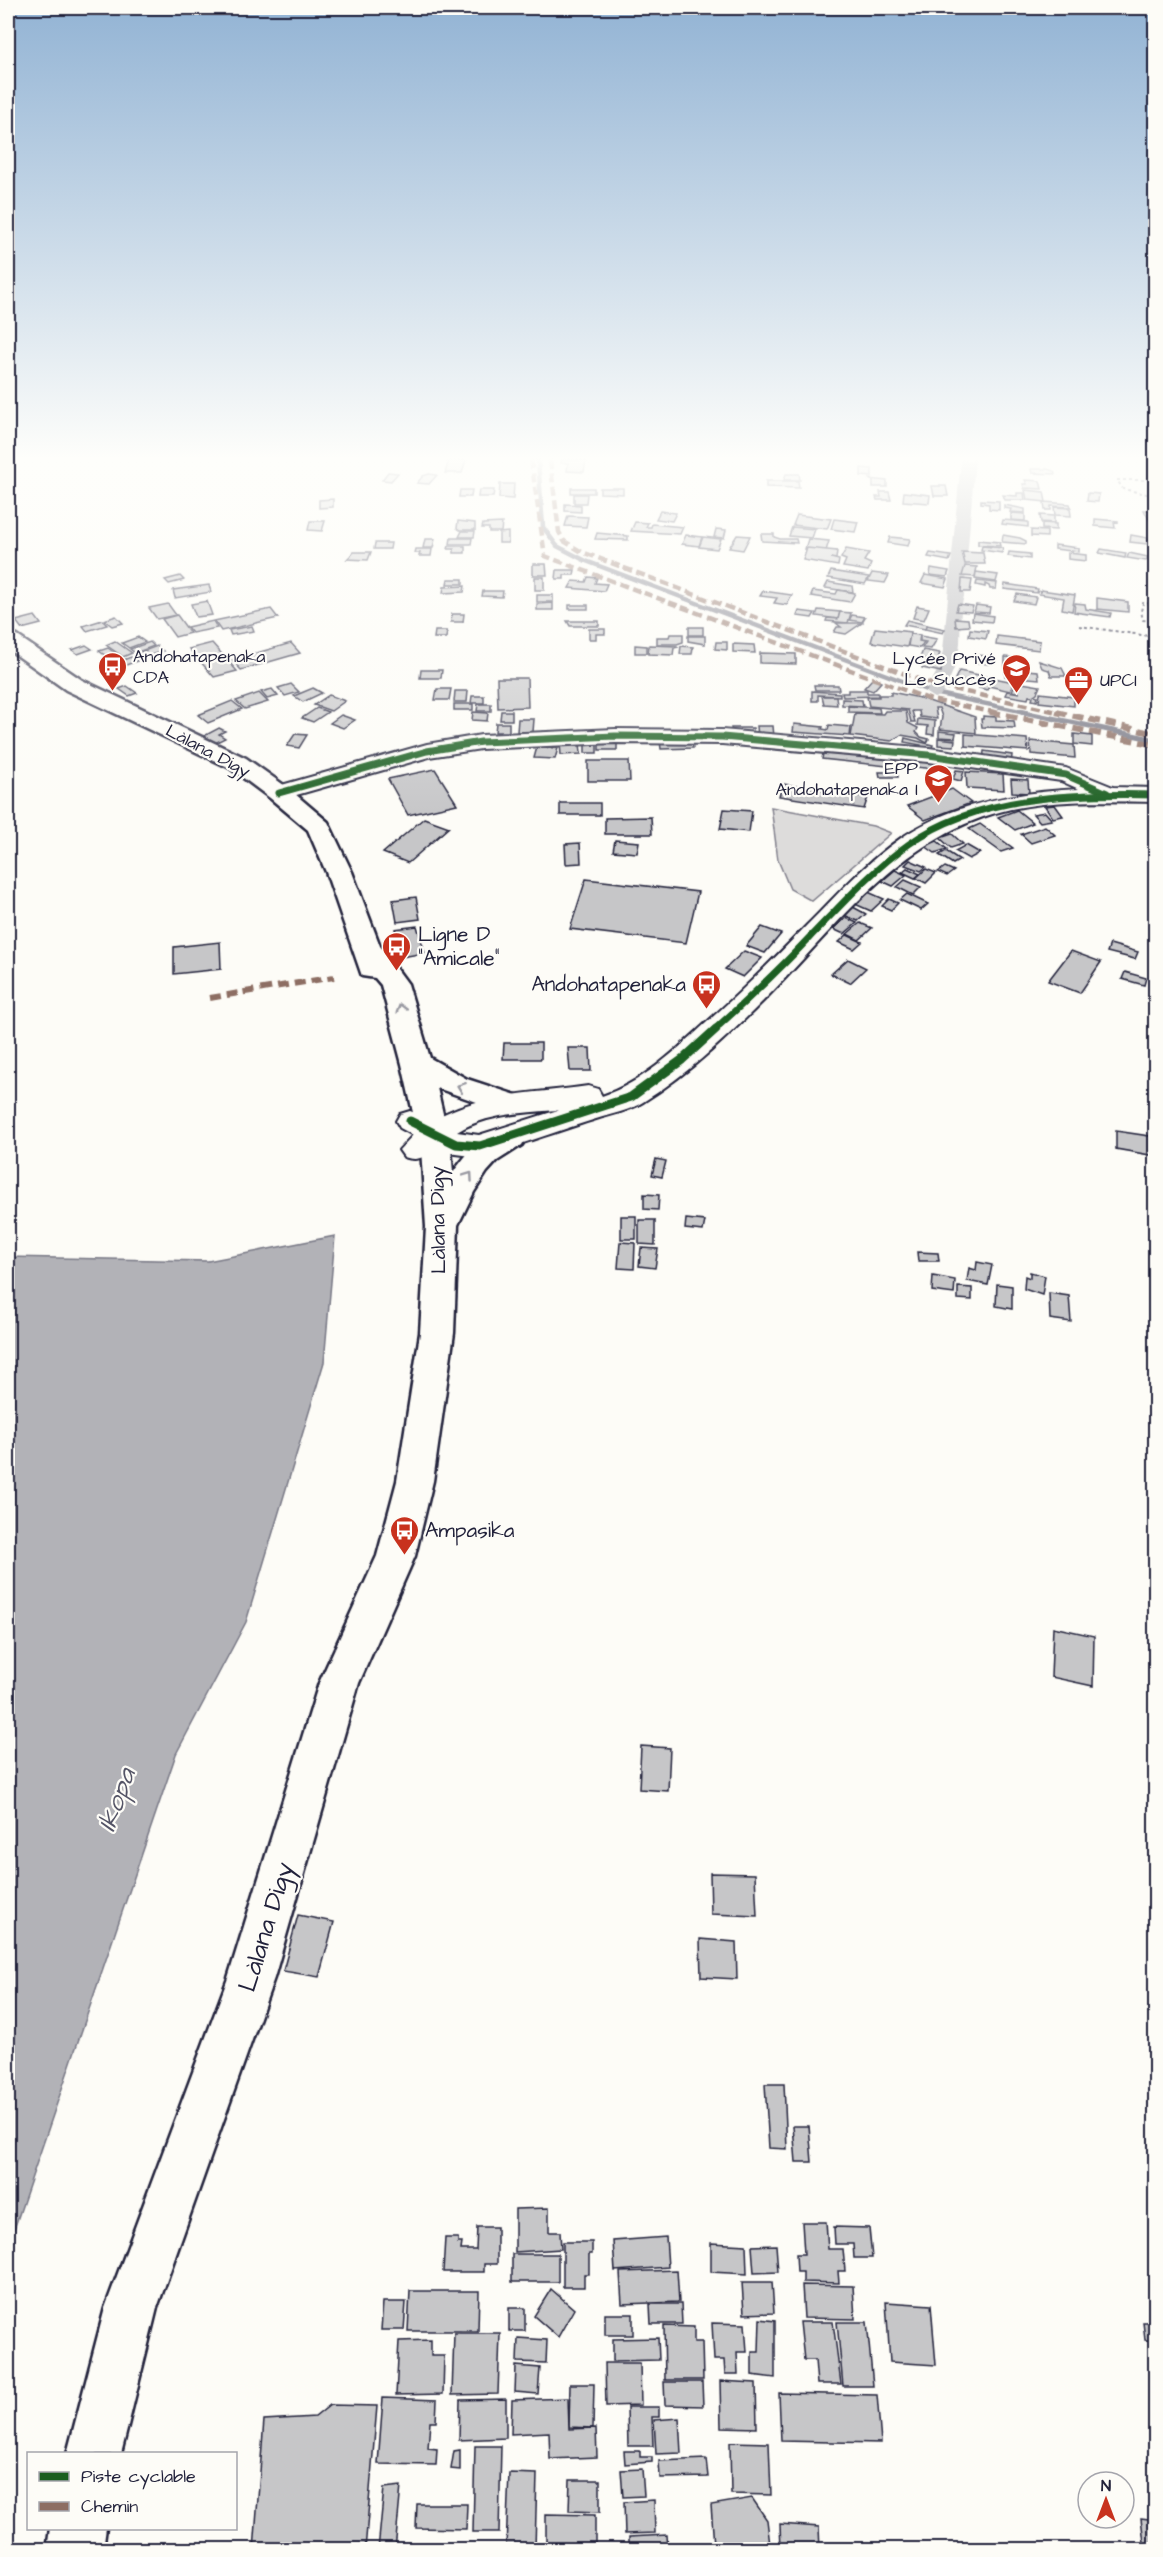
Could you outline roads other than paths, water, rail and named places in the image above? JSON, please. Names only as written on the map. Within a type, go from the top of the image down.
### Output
[{"type":"main road","name":"Làlana Digy","points":[[8,640],[74,685],[238,763],[279,793],[318,827],[339,872],[367,948],[389,1047],[419,1134],[436,1148],[442,1227],[437,1333],[428,1398],[415,1481],[396,1556],[339,1683],[251,1978],[131,2308],[95,2452]]},
{"type":"main road","name":"Làlana Digy","points":[[367,948],[394,984],[417,1064],[419,1336],[428,1398]]},
{"type":"main road","points":[[417,1064],[457,1086],[508,1103]]},
{"type":"main road","points":[[442,1227],[456,1195],[485,1155],[511,1137]]},
{"type":"main road","points":[[75,2550],[78,2530]]},
{"type":"street","points":[[279,793],[427,751],[481,742],[663,736],[733,737],[929,756],[1066,775],[1110,794]]},
{"type":"street","points":[[419,1134],[456,1144],[480,1146],[632,1097],[682,1060],[763,986],[863,882],[910,843],[953,821],[1007,803],[1054,797],[1110,794],[1155,795]]},
{"type":"street","points":[[419,1134],[459,1117],[508,1103],[541,1103],[587,1096],[653,1080]]},
{"type":"water","name":"Ikopa","points":[[335,1236],[324,1362],[246,1622],[176,1754],[8,2247],[8,1257],[208,1261]]},
{"type":"waterway","points":[[634,579],[934,693],[1030,713]]},
{"type":"waterway","points":[[934,693],[950,657],[958,579]]},
{"type":"waterway","points":[[1023,712],[1156,740]]},
{"type":"place","name":"Andohatapenaka CDA","points":[[112,692]]},
{"type":"place","name":"Lycée Privé Le Succès","points":[[1017,694]]},
{"type":"place","name":"UPCI","points":[[1079,706]]},
{"type":"place","name":"EPP Andohatapenaka I","points":[[939,804]]},
{"type":"place","name":"Ligne D \"Amicale\"","points":[[397,972]]},
{"type":"place","name":"Andohatapenaka","points":[[707,1010]]},
{"type":"place","name":"Ampasika","points":[[404,1556]]}]
